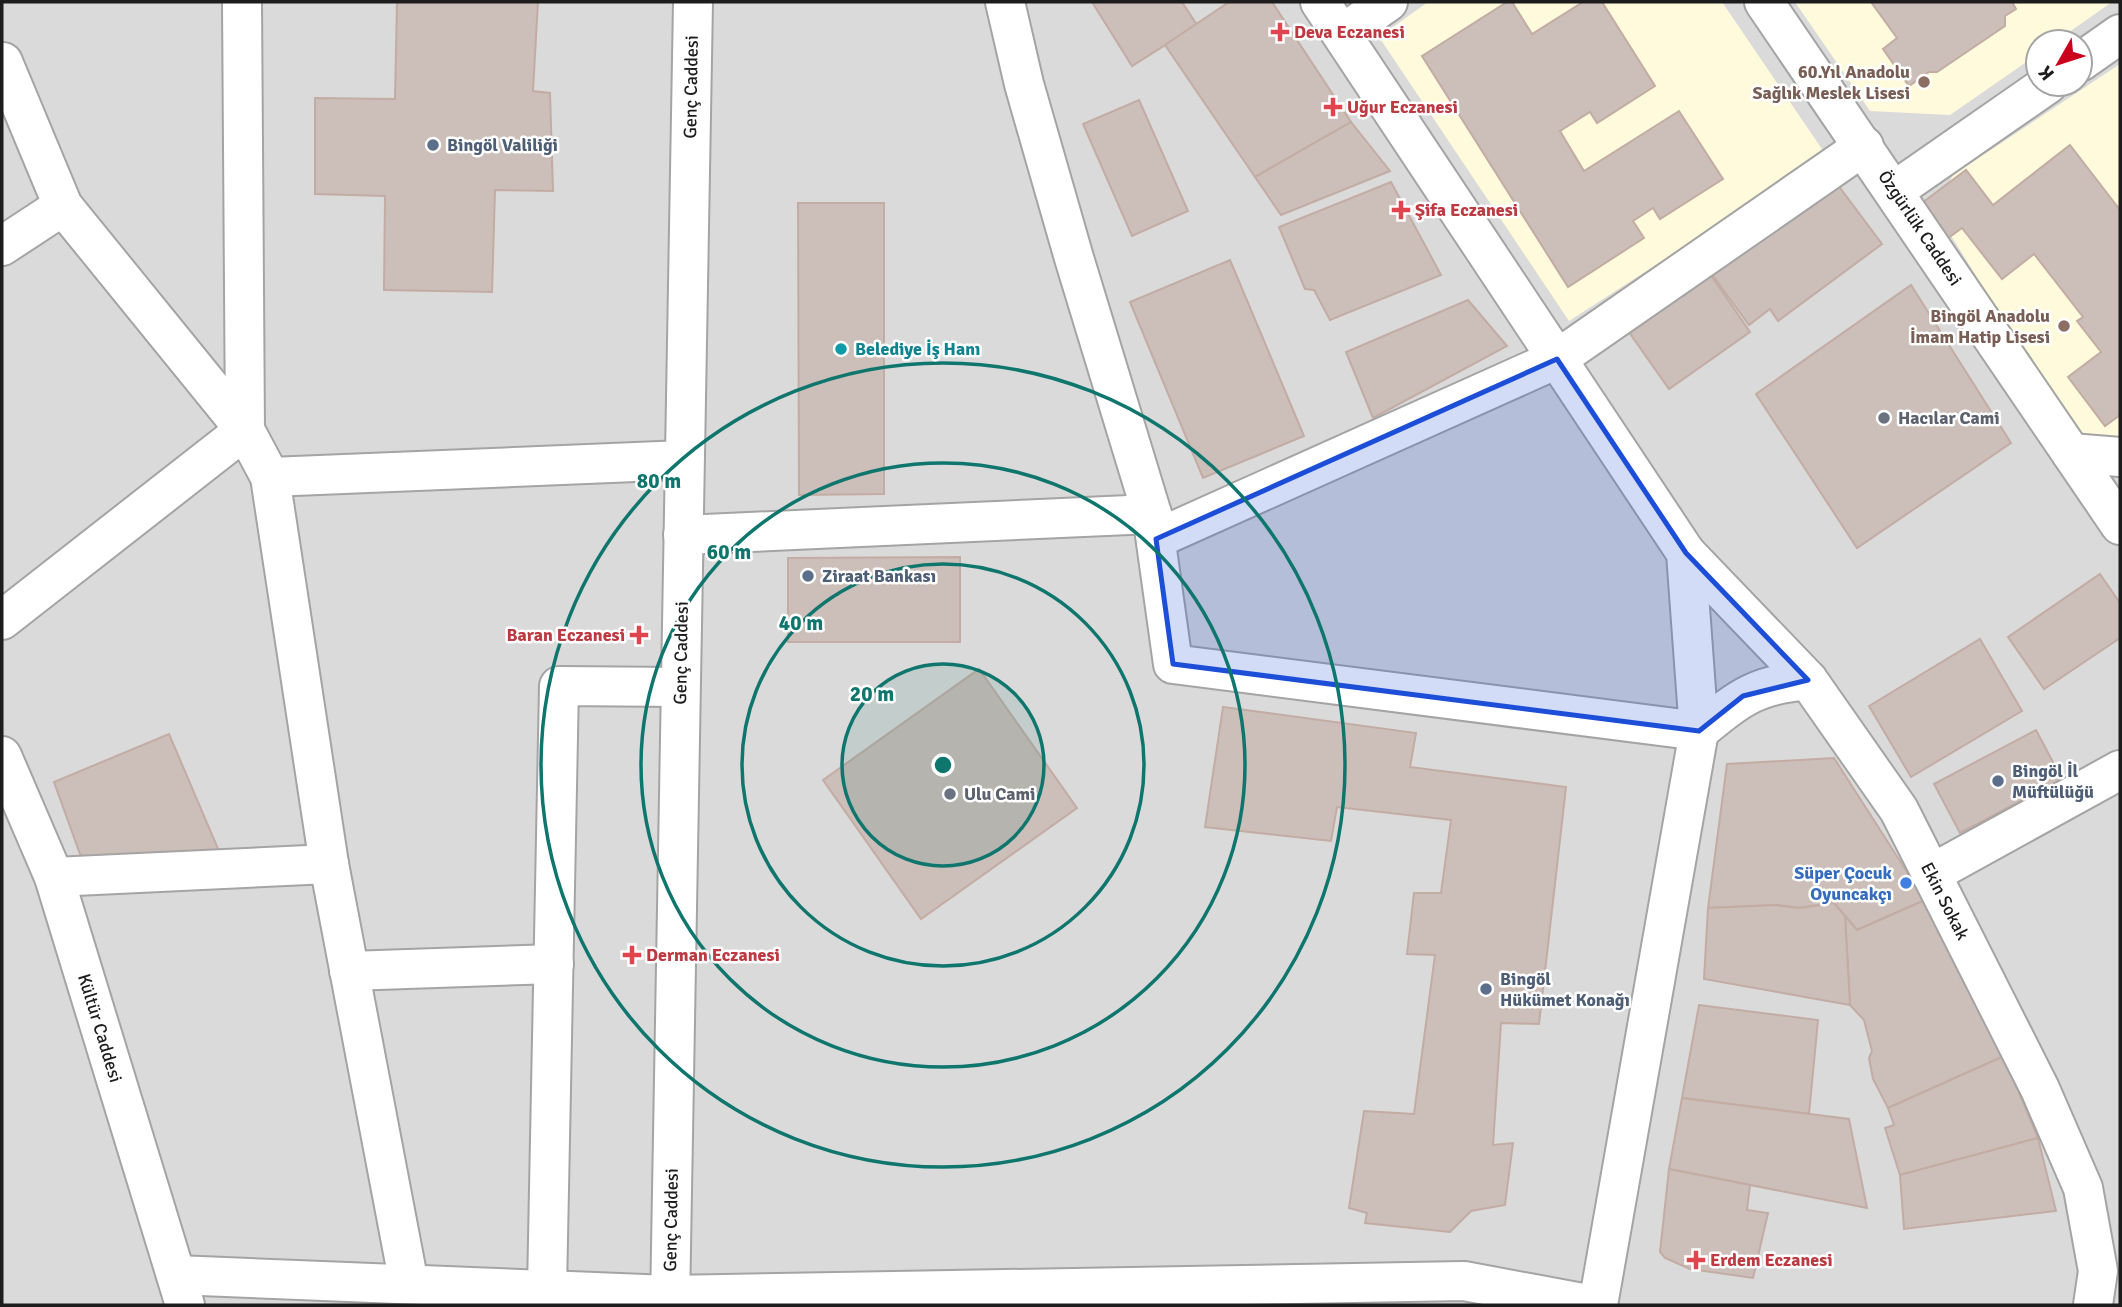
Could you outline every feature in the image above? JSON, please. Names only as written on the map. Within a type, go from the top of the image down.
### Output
[{"type":"street","points":[[242,2],[245,430]]},
{"type":"street","name":"Genç Caddesi","points":[[670,1300],[692,2]]},
{"type":"street","points":[[1005,2],[1024,84],[1154,526],[1173,664],[1699,731],[1742,696],[1781,683],[1808,680]]},
{"type":"street","name":"Ekin Sokak","points":[[1320,2],[1686,553],[1808,680],[1899,810],[2040,1089],[2082,1188],[2098,1271],[2093,1305]]},
{"type":"street","points":[[1342,34],[1388,2]]},
{"type":"street","name":"Özgürlük Caddesi","points":[[1764,2],[2120,525]]},
{"type":"street","points":[[2094,52],[2120,34]]},
{"type":"street","points":[[3,62],[64,206],[245,430],[270,477],[329,864],[349,971],[392,1291]]},
{"type":"street","points":[[1894,191],[2028,98]]},
{"type":"street","points":[[683,535],[1154,526],[1557,359],[1864,146]]},
{"type":"street","points":[[2,246],[64,206]]},
{"type":"street","points":[[2,620],[245,430]]},
{"type":"street","points":[[2071,453],[2120,457]]},
{"type":"street","points":[[270,477],[684,460]]},
{"type":"street","points":[[181,1290],[547,1290],[670,1300],[1098,1295],[1464,1281],[1596,1305],[1699,731],[1686,553]]},
{"type":"street","points":[[547,1290],[559,686],[680,687]]},
{"type":"street","name":"Kültür Caddesi","points":[[2,756],[54,877],[181,1290]]},
{"type":"street","points":[[1931,874],[2120,770]]},
{"type":"street","points":[[54,877],[329,864]]},
{"type":"street","points":[[349,971],[554,964]]},
{"type":"highlighted area","points":[[1557,359],[1686,553],[1808,680],[1743,696],[1699,731],[1173,664],[1156,539]]},
{"type":"shaded area","points":[[2,2],[2120,2],[2120,1305],[2,1305]]},
{"type":"shaded area","points":[[1428,2],[1722,2],[1826,155],[1569,321],[1379,37]]},
{"type":"shaded area","name":"60.Yıl Anadolu Sağlık Meslek Lisesi","points":[[1795,2],[2112,2],[2075,28],[2024,28],[2024,64],[1950,115],[1870,111]]},
{"type":"shaded area","name":"Bingöl Anadolu İmam Hatip Lisesi","points":[[2120,64],[2120,446],[2080,443],[1935,210],[1953,175],[2069,98],[2094,98],[2094,81]]},
{"type":"building","name":"Bingöl Valiliği","points":[[397,2],[538,2],[533,91],[550,93],[553,191],[495,190],[492,292],[384,290],[385,196],[315,194],[315,98],[395,99]]},
{"type":"building","points":[[1092,2],[1182,2],[1197,25],[1132,66]]},
{"type":"building","points":[[1229,2],[1272,2],[1351,122],[1255,177],[1165,45]]},
{"type":"building","points":[[1507,2],[1512,2],[1532,34],[1583,2],[1602,2],[1655,86],[1597,123],[1590,112],[1560,131],[1584,171],[1679,111],[1723,179],[1660,219],[1653,208],[1633,221],[1644,238],[1568,287],[1422,56]]},
{"type":"building","points":[[1871,2],[2012,2],[2016,9],[2005,16],[2005,26],[1937,72],[1929,72],[1909,86],[1883,49],[1897,38]]},
{"type":"building","points":[[1139,100],[1188,211],[1132,236],[1083,124]]},
{"type":"building","points":[[1351,122],[1390,171],[1281,215],[1255,177]]},
{"type":"building","points":[[2070,145],[2120,210],[2120,415],[2105,426],[2068,377],[2101,352],[2077,321],[2083,317],[2034,254],[2002,279],[1962,228],[1944,241],[1918,206],[1966,170],[1993,205]]},
{"type":"building","points":[[1832,177],[1882,244],[1778,321],[1770,309],[1749,325],[1708,269]]},
{"type":"building","points":[[1391,182],[1441,275],[1330,320],[1314,290],[1305,289],[1279,227]]},
{"type":"building","name":"Belediye İş Hanı","points":[[798,203],[884,203],[884,494],[799,495]]},
{"type":"building","points":[[1230,260],[1304,436],[1203,478],[1130,302]]},
{"type":"building","points":[[1708,271],[1750,332],[1669,389],[1626,328]]},
{"type":"building","name":"Hacılar Cami","points":[[1911,285],[2011,443],[1857,548],[1756,394]]},
{"type":"building","points":[[1468,300],[1507,346],[1373,418],[1346,352]]},
{"type":"building","points":[[960,557],[960,642],[788,642],[788,558]]},
{"type":"building","points":[[2100,574],[2120,603],[2120,638],[2044,689],[2008,637]]},
{"type":"building","points":[[1980,639],[2022,711],[1911,777],[1869,706]]},
{"type":"building","name":"Ulu Cami","points":[[979,669],[1077,808],[921,919],[823,780]]},
{"type":"building","name":"Bingöl Hükümet Konağı","points":[[1223,707],[1416,733],[1410,767],[1566,787],[1539,1024],[1501,1023],[1493,1145],[1513,1143],[1505,1205],[1471,1211],[1450,1232],[1365,1223],[1367,1213],[1349,1208],[1364,1111],[1414,1114],[1435,955],[1407,954],[1414,893],[1441,893],[1451,820],[1337,807],[1331,841],[1205,827]]},
{"type":"building","name":"Bingöl İl Müftülüğü","points":[[2036,730],[2062,779],[1960,833],[1934,784]]},
{"type":"building","points":[[169,734],[219,851],[90,860],[80,854],[54,782]]},
{"type":"building","points":[[1834,758],[1925,900],[1857,930],[1834,903],[1799,908],[1775,905],[1708,908],[1727,764]]},
{"type":"building","points":[[1925,900],[2004,1056],[1888,1108],[1873,1079],[1869,1058],[1872,1051],[1864,1020],[1850,1005],[1845,916],[1857,930]]},
{"type":"building","points":[[1834,903],[1845,916],[1850,1005],[1704,979],[1708,908],[1775,905],[1799,908]]},
{"type":"building","points":[[1699,1005],[1818,1020],[1809,1114],[1682,1098]]},
{"type":"building","points":[[2004,1056],[2038,1138],[1900,1175],[1885,1128],[1894,1125],[1888,1108]]},
{"type":"building","points":[[1682,1098],[1849,1119],[1867,1208],[1669,1169]]},
{"type":"building","points":[[2038,1138],[2056,1211],[1904,1229],[1900,1175]]},
{"type":"building","points":[[1669,1169],[1750,1185],[1747,1210],[1768,1213],[1753,1278],[1690,1269],[1665,1258],[1660,1252]]},
{"type":"place","name":"Deva Eczanesi","points":[[1280,32]]},
{"type":"place","name":"60.Yıl Anadolu Sağlık Meslek Lisesi","points":[[1924,82]]},
{"type":"place","name":"Uğur Eczanesi","points":[[1333,107]]},
{"type":"place","name":"Bingöl Valiliği","points":[[433,145]]},
{"type":"place","name":"Şifa Eczanesi","points":[[1401,210]]},
{"type":"place","name":"Bingöl Anadolu İmam Hatip Lisesi","points":[[2064,326]]},
{"type":"place","name":"Belediye İş Hanı","points":[[841,349]]},
{"type":"place","name":"Hacılar Cami","points":[[1884,418]]},
{"type":"place","name":"Ziraat Bankası","points":[[808,576]]},
{"type":"place","name":"Baran Eczanesi","points":[[639,635]]},
{"type":"place","name":"Bingöl İl Müftülüğü","points":[[1998,781]]},
{"type":"place","name":"Ulu Cami","points":[[950,794]]},
{"type":"place","name":"Süper Çocuk Oyuncakçı","points":[[1906,883]]},
{"type":"place","name":"Derman Eczanesi","points":[[632,955]]},
{"type":"place","name":"Bingöl Hükümet Konağı","points":[[1486,989]]},
{"type":"place","name":"Erdem Eczanesi","points":[[1696,1260]]}]
